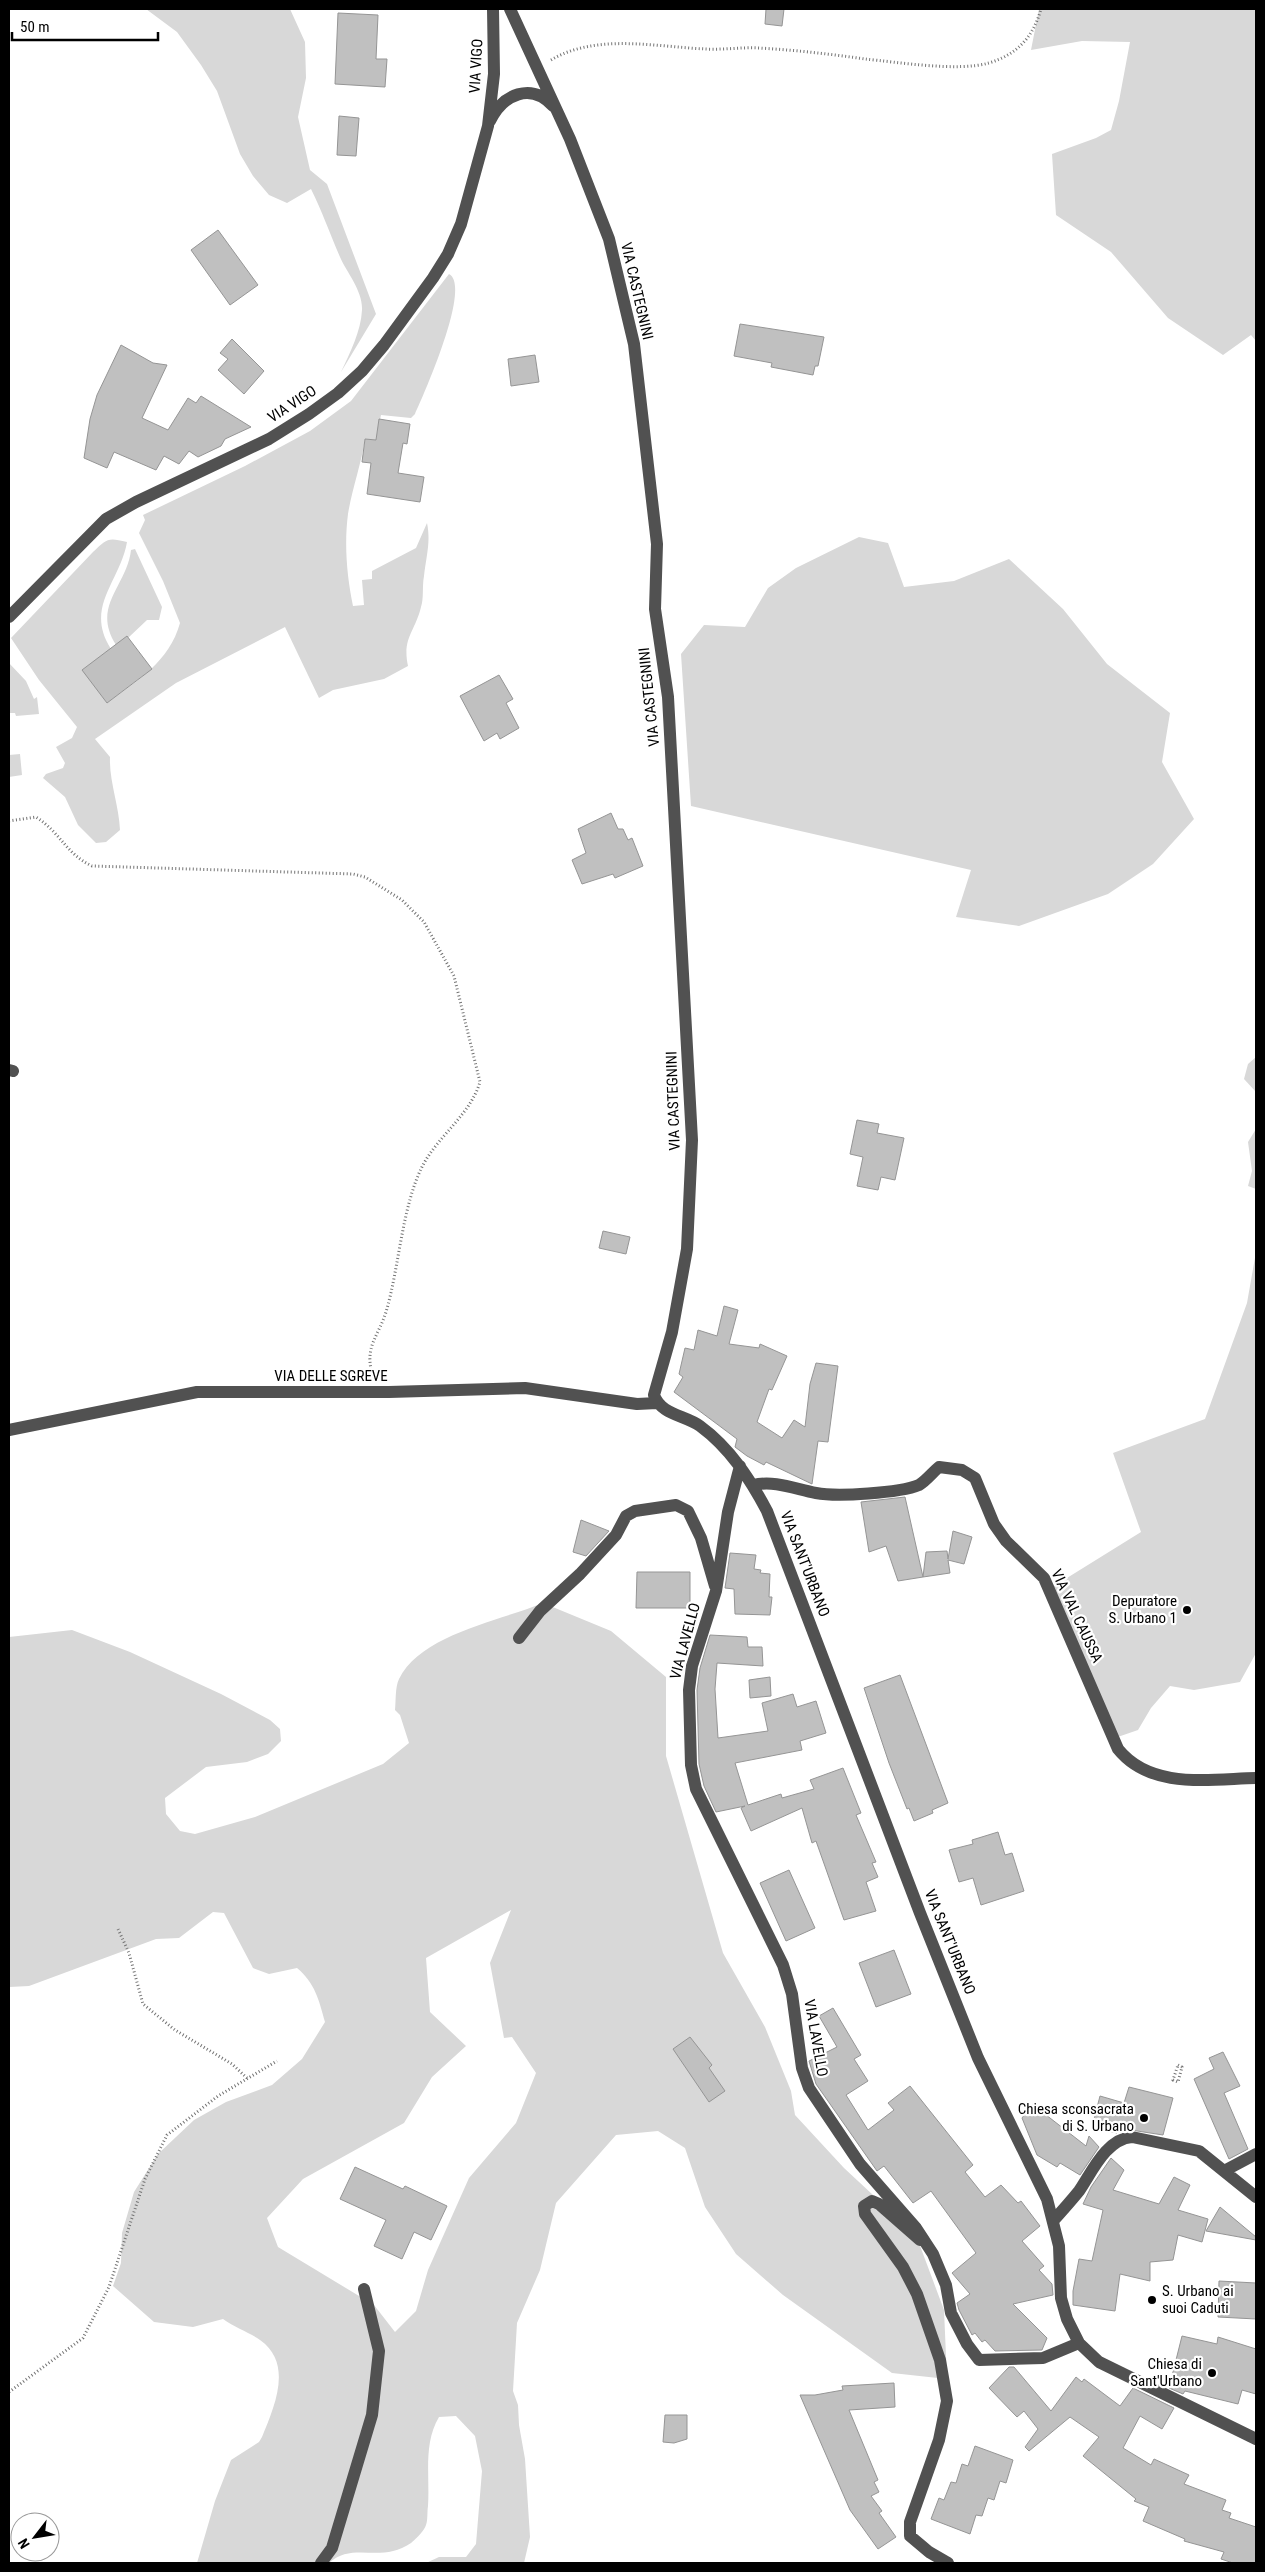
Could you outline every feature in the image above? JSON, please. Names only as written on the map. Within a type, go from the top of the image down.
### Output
[{"type":"street","name":"VIA VIGO","points":[[9,617],[106,519],[136,502],[269,439],[338,393],[362,371],[405,317],[448,254],[461,224],[488,126],[494,74],[493,9]]},
{"type":"street","name":"VIA CASTEGNINI","points":[[510,9],[539,67],[570,139],[608,239],[634,344],[657,544],[655,609],[668,697],[692,1140],[687,1249],[672,1332],[655,1384],[654,1395],[657,1403]]},
{"type":"street","name":"VIA VIGO","points":[[488,126],[500,105],[517,94],[538,94],[557,110]]},
{"type":"street","name":"VIA DELLE SGREVE","points":[[9,1430],[197,1392],[525,1388],[637,1404],[657,1403]]},
{"type":"street","name":"VIA SANT'URBANO","points":[[657,1403],[699,1425],[740,1466],[753,1485],[778,1538],[920,1913],[978,2058],[1047,2199],[1059,2246],[1061,2298],[1067,2318],[1079,2343],[1099,2362],[1256,2440]]},
{"type":"street","name":"VIA LAVELLO","points":[[740,1466],[728,1512],[716,1591],[692,1666],[689,1690],[691,1765],[696,1789],[783,1965],[792,1994],[802,2068],[809,2088],[860,2164],[899,2207],[933,2254],[946,2286],[951,2313],[967,2344],[979,2360],[1043,2358],[1079,2343]]},
{"type":"street","name":"VIA VAL CAUSSA","points":[[753,1485],[771,1483],[818,1493],[864,1494],[919,1485],[939,1467],[962,1470],[974,1478],[990,1518],[1002,1535],[1044,1578],[1118,1749],[1128,1761],[1140,1770],[1172,1779],[1256,1778]]},
{"type":"street","name":"VIA LAVELLO","points":[[519,1638],[540,1610],[580,1574],[616,1535],[626,1516],[636,1510],[676,1505],[688,1511],[702,1538],[716,1591]]},
{"type":"street","points":[[1053,2221],[1078,2192],[1105,2153],[1116,2142],[1132,2137],[1199,2151],[1256,2197]]},
{"type":"street","points":[[1224,2172],[1256,2154]]},
{"type":"street","points":[[926,2245],[904,2228],[879,2204],[872,2201],[864,2206],[866,2216],[903,2267],[917,2294],[940,2360],[947,2401],[939,2440],[910,2522],[910,2536],[929,2552],[948,2563]]},
{"type":"street","points":[[321,2563],[332,2548],[372,2415],[378,2351],[364,2289]]},
{"type":"path","points":[[539,67],[574,50],[598,44],[709,49],[757,48],[905,64],[959,66],[989,64],[1012,52],[1024,42],[1035,29],[1041,9]]},
{"type":"path","points":[[9,821],[36,817],[51,827],[77,859],[92,866],[353,874],[365,877],[402,900],[424,922],[454,976],[480,1082],[476,1098],[423,1165],[404,1230],[386,1313],[368,1355],[371,1369],[402,1391]]},
{"type":"path","points":[[118,1929],[130,1954],[143,2004],[176,2030],[232,2064],[247,2078]]},
{"type":"path","points":[[9,2392],[83,2338],[109,2287],[145,2179],[167,2135],[218,2096],[277,2061]]},
{"type":"path","points":[[1178,2066],[1182,2066],[1178,2082],[1173,2080],[1178,2066]]},
{"type":"shaded area","points":[[146,9],[290,9],[305,42],[306,78],[298,117],[310,170],[327,184],[376,314],[341,372],[357,334],[362,303],[311,189],[287,203],[269,195],[253,176],[240,154],[217,91],[201,65],[177,32]]},
{"type":"shaded area","points":[[1039,9],[1256,9],[1256,341],[1251,335],[1223,355],[1168,318],[1111,252],[1056,215],[1052,154],[1096,138],[1111,130],[1119,101],[1130,42],[1082,41],[1031,50]]},
{"type":"shaded area","points":[[449,274],[455,283],[455,298],[451,318],[436,364],[415,414],[411,418],[381,415],[376,440],[365,439],[348,514],[346,537],[347,561],[353,606],[364,605],[362,580],[372,579],[372,571],[416,548],[427,523],[428,543],[422,600],[408,642],[408,666],[384,679],[333,690],[319,698],[285,627],[176,683],[95,739],[110,757],[120,830],[106,842],[96,843],[78,825],[65,797],[43,778],[46,774],[63,768],[65,763],[56,747],[72,738],[77,727],[39,680],[11,638],[101,544],[108,540],[127,542],[118,570],[102,607],[101,620],[104,634],[111,649],[83,670],[107,703],[151,669],[168,649],[180,623],[163,581],[139,533],[145,520],[143,515],[245,466],[310,431],[351,401]]},
{"type":"shaded area","points":[[859,537],[888,543],[904,587],[954,581],[1009,559],[1063,609],[1107,664],[1170,713],[1162,762],[1194,819],[1153,864],[1108,894],[1019,926],[956,917],[971,870],[691,806],[681,654],[704,625],[745,627],[768,588],[796,568]]},
{"type":"shaded area","points":[[135,549],[162,607],[159,620],[147,620],[128,638],[116,645],[109,631],[107,619],[109,607],[128,563],[131,550]]},
{"type":"shaded area","points":[[9,663],[26,681],[34,699],[37,697],[39,714],[16,716],[15,713],[9,713]]},
{"type":"shaded area","points":[[20,754],[22,775],[9,777],[9,755]]},
{"type":"shaded area","points":[[1256,1057],[1256,1092],[1244,1079],[1248,1064]]},
{"type":"shaded area","points":[[1256,1129],[1256,1189],[1248,1186],[1252,1171],[1248,1142]]},
{"type":"shaded area","points":[[1256,1252],[1256,1653],[1240,1682],[1194,1690],[1170,1686],[1151,1708],[1138,1730],[1109,1740],[1046,1591],[1141,1532],[1113,1453],[1205,1419],[1247,1303]]},
{"type":"shaded area","points":[[543,1603],[611,1631],[666,1677],[666,1756],[723,1953],[765,2027],[791,2091],[795,2115],[844,2168],[916,2235],[944,2310],[947,2379],[892,2373],[783,2295],[736,2254],[705,2207],[685,2148],[658,2131],[616,2135],[556,2203],[540,2270],[517,2323],[513,2391],[518,2405],[519,2425],[525,2459],[530,2537],[524,2563],[426,2563],[439,2557],[466,2557],[476,2544],[482,2471],[475,2436],[456,2416],[439,2417],[434,2427],[428,2460],[427,2523],[422,2532],[411,2543],[389,2552],[348,2554],[338,2557],[329,2563],[197,2563],[215,2501],[231,2460],[259,2442],[262,2437],[276,2399],[279,2373],[276,2361],[270,2350],[260,2340],[223,2319],[193,2327],[154,2322],[113,2286],[121,2263],[122,2233],[134,2192],[158,2154],[194,2120],[226,2102],[272,2085],[302,2059],[325,2022],[316,1992],[303,1974],[297,1968],[269,1974],[253,1968],[224,1913],[213,1912],[179,1938],[156,1939],[29,1986],[9,1987],[9,1637],[72,1630],[130,1652],[221,1694],[270,1720],[280,1729],[281,1741],[268,1754],[247,1762],[206,1767],[165,1798],[166,1814],[180,1831],[195,1834],[255,1817],[383,1764],[409,1743],[400,1715],[395,1710],[398,1682],[410,1664],[425,1651],[443,1640],[484,1623]],"holes":[[[511,1910],[490,1963],[504,2038],[512,2037],[536,2073],[516,2123],[469,2178],[428,2270],[416,2311],[395,2332],[374,2305],[278,2247],[267,2218],[303,2179],[404,2123],[432,2077],[466,2046],[430,2012],[426,1958]]]},
{"type":"building","points":[[766,9],[784,9],[782,26],[765,24]]},
{"type":"building","points":[[338,13],[378,15],[376,59],[387,59],[385,87],[335,84]]},
{"type":"building","points":[[339,116],[359,118],[356,156],[337,155]]},
{"type":"building","points":[[218,230],[258,285],[230,305],[191,250]]},
{"type":"building","points":[[740,324],[824,337],[818,366],[815,366],[813,375],[771,367],[772,363],[734,356]]},
{"type":"building","points":[[232,339],[264,371],[244,394],[218,370],[228,359],[220,353]]},
{"type":"building","points":[[121,345],[153,363],[167,365],[142,418],[168,430],[188,398],[196,403],[201,396],[251,427],[225,439],[221,446],[198,457],[189,451],[179,464],[164,456],[156,470],[114,452],[107,468],[84,458],[90,419],[97,395]]},
{"type":"building","points":[[535,355],[539,382],[511,386],[508,359]]},
{"type":"building","points":[[379,419],[410,424],[407,444],[403,443],[398,473],[424,477],[420,502],[367,494],[371,463],[362,462],[365,439],[376,440]]},
{"type":"building","points":[[127,636],[152,669],[107,703],[82,670]]},
{"type":"building","points":[[499,675],[513,699],[506,703],[519,728],[500,739],[497,733],[484,741],[460,696]]},
{"type":"building","points":[[611,813],[618,829],[623,829],[628,840],[632,838],[643,866],[615,878],[613,874],[582,884],[572,860],[586,853],[578,829]]},
{"type":"building","points":[[857,1120],[879,1124],[877,1133],[904,1138],[895,1180],[881,1177],[878,1190],[857,1186],[863,1157],[850,1154]]},
{"type":"building","points":[[603,1231],[630,1237],[626,1254],[599,1248]]},
{"type":"building","points":[[724,1306],[738,1310],[729,1344],[759,1348],[760,1344],[787,1356],[772,1390],[769,1389],[757,1422],[782,1438],[794,1420],[805,1427],[810,1384],[816,1363],[838,1366],[828,1442],[818,1441],[812,1484],[766,1462],[764,1465],[747,1456],[735,1447],[737,1439],[674,1392],[683,1377],[679,1374],[685,1348],[694,1350],[698,1330],[717,1336]]},
{"type":"building","points":[[905,1497],[923,1577],[898,1581],[886,1546],[869,1552],[861,1502]]},
{"type":"building","points":[[581,1520],[609,1531],[586,1556],[573,1552]]},
{"type":"building","points":[[953,1531],[972,1537],[964,1564],[948,1560],[950,1573],[923,1577],[926,1552],[947,1551],[948,1559]]},
{"type":"building","points":[[730,1553],[756,1555],[754,1569],[761,1570],[760,1573],[770,1574],[769,1597],[772,1597],[770,1615],[735,1614],[734,1589],[725,1588]]},
{"type":"building","points":[[637,1572],[690,1572],[690,1608],[636,1608]]},
{"type":"building","points":[[710,1635],[747,1637],[748,1647],[762,1647],[763,1666],[717,1663],[715,1689],[718,1738],[768,1731],[762,1703],[793,1694],[797,1707],[816,1701],[826,1733],[800,1741],[802,1750],[735,1763],[748,1805],[781,1794],[782,1798],[814,1789],[810,1780],[843,1768],[861,1813],[856,1815],[876,1862],[872,1863],[878,1877],[866,1882],[876,1911],[844,1920],[816,1841],[812,1843],[802,1808],[751,1831],[741,1808],[745,1806],[716,1812],[704,1786],[699,1764],[697,1690],[700,1668]]},
{"type":"building","points":[[900,1675],[948,1803],[932,1810],[933,1813],[914,1821],[909,1808],[907,1809],[889,1763],[864,1688]]},
{"type":"building","points":[[770,1677],[771,1696],[750,1698],[749,1680]]},
{"type":"building","points":[[998,1832],[1005,1855],[1012,1853],[1024,1891],[981,1905],[973,1878],[959,1882],[949,1850],[973,1844],[972,1840]]},
{"type":"building","points":[[789,1870],[815,1928],[786,1941],[760,1883]]},
{"type":"building","points":[[894,1950],[911,1994],[876,2007],[859,1963]]},
{"type":"building","points":[[833,2008],[861,2055],[854,2059],[868,2081],[846,2095],[868,2130],[894,2110],[888,2103],[910,2086],[973,2165],[965,2172],[985,2197],[1001,2185],[1018,2203],[1021,2201],[1040,2226],[1022,2241],[1044,2266],[1039,2270],[1052,2284],[1053,2295],[1013,2304],[1047,2338],[1042,2350],[995,2351],[985,2340],[982,2342],[975,2333],[972,2335],[957,2303],[970,2294],[952,2273],[976,2253],[931,2191],[913,2203],[884,2166],[877,2171],[816,2084],[809,2061],[837,2047],[819,2016]]},
{"type":"building","points":[[690,2037],[712,2065],[709,2068],[725,2091],[709,2102],[673,2049]]},
{"type":"building","points":[[1223,2052],[1240,2086],[1224,2093],[1248,2149],[1229,2159],[1194,2079],[1214,2069],[1209,2058]]},
{"type":"building","points":[[1129,2087],[1173,2098],[1163,2135],[1118,2128],[1117,2133],[1092,2127],[1100,2096],[1124,2103]]},
{"type":"building","points":[[1032,2104],[1086,2146],[1089,2136],[1099,2147],[1080,2175],[1060,2163],[1057,2167],[1037,2155],[1022,2118]]},
{"type":"building","points":[[1111,2158],[1124,2170],[1113,2190],[1159,2204],[1174,2177],[1190,2185],[1178,2210],[1208,2219],[1202,2242],[1178,2235],[1173,2260],[1150,2262],[1150,2281],[1120,2274],[1115,2311],[1073,2305],[1073,2291],[1079,2259],[1092,2261],[1103,2210],[1083,2204],[1091,2187]]},
{"type":"building","points":[[355,2167],[403,2189],[405,2186],[447,2206],[431,2240],[414,2232],[402,2259],[374,2246],[386,2220],[340,2199]]},
{"type":"building","points":[[1220,2207],[1256,2237],[1256,2240],[1206,2231]]},
{"type":"building","points":[[1219,2281],[1256,2283],[1256,2319],[1218,2317]]},
{"type":"building","name":"Chiesa di Sant'Urbano","points":[[1182,2336],[1217,2344],[1218,2337],[1256,2349],[1256,2394],[1242,2390],[1238,2404],[1185,2391],[1183,2394],[1169,2388]]},
{"type":"building","points":[[1009,2367],[1014,2367],[1051,2411],[1076,2377],[1082,2382],[1084,2379],[1120,2406],[1133,2388],[1174,2408],[1162,2429],[1140,2416],[1123,2448],[1151,2465],[1154,2459],[1189,2475],[1184,2484],[1226,2500],[1222,2510],[1231,2513],[1229,2518],[1256,2527],[1256,2563],[1233,2563],[1221,2559],[1224,2552],[1184,2541],[1185,2539],[1143,2521],[1149,2507],[1134,2501],[1136,2499],[1083,2456],[1099,2437],[1070,2417],[1029,2451],[1025,2447],[1038,2429],[1024,2411],[1017,2417],[989,2388]]},
{"type":"building","points":[[894,2383],[895,2407],[849,2410],[878,2480],[874,2482],[879,2492],[871,2496],[882,2511],[879,2513],[896,2537],[878,2549],[850,2510],[800,2395],[815,2395],[843,2390],[842,2386]]},
{"type":"building","points":[[665,2415],[687,2415],[687,2439],[674,2443],[663,2442]]},
{"type":"building","points":[[975,2446],[1013,2460],[1006,2483],[1000,2481],[994,2500],[988,2498],[982,2516],[976,2515],[970,2534],[931,2519],[939,2498],[944,2500],[951,2482],[956,2483],[962,2464],[968,2466]]},
{"type":"place","name":"Depuratore S. Urbano 1","points":[[1187,1610]]},
{"type":"place","name":"Chiesa sconsacrata di S. Urbano","points":[[1144,2118]]},
{"type":"place","name":"S. Urbano ai suoi Caduti","points":[[1152,2300]]},
{"type":"place","name":"Chiesa di Sant'Urbano","points":[[1212,2373]]}]
